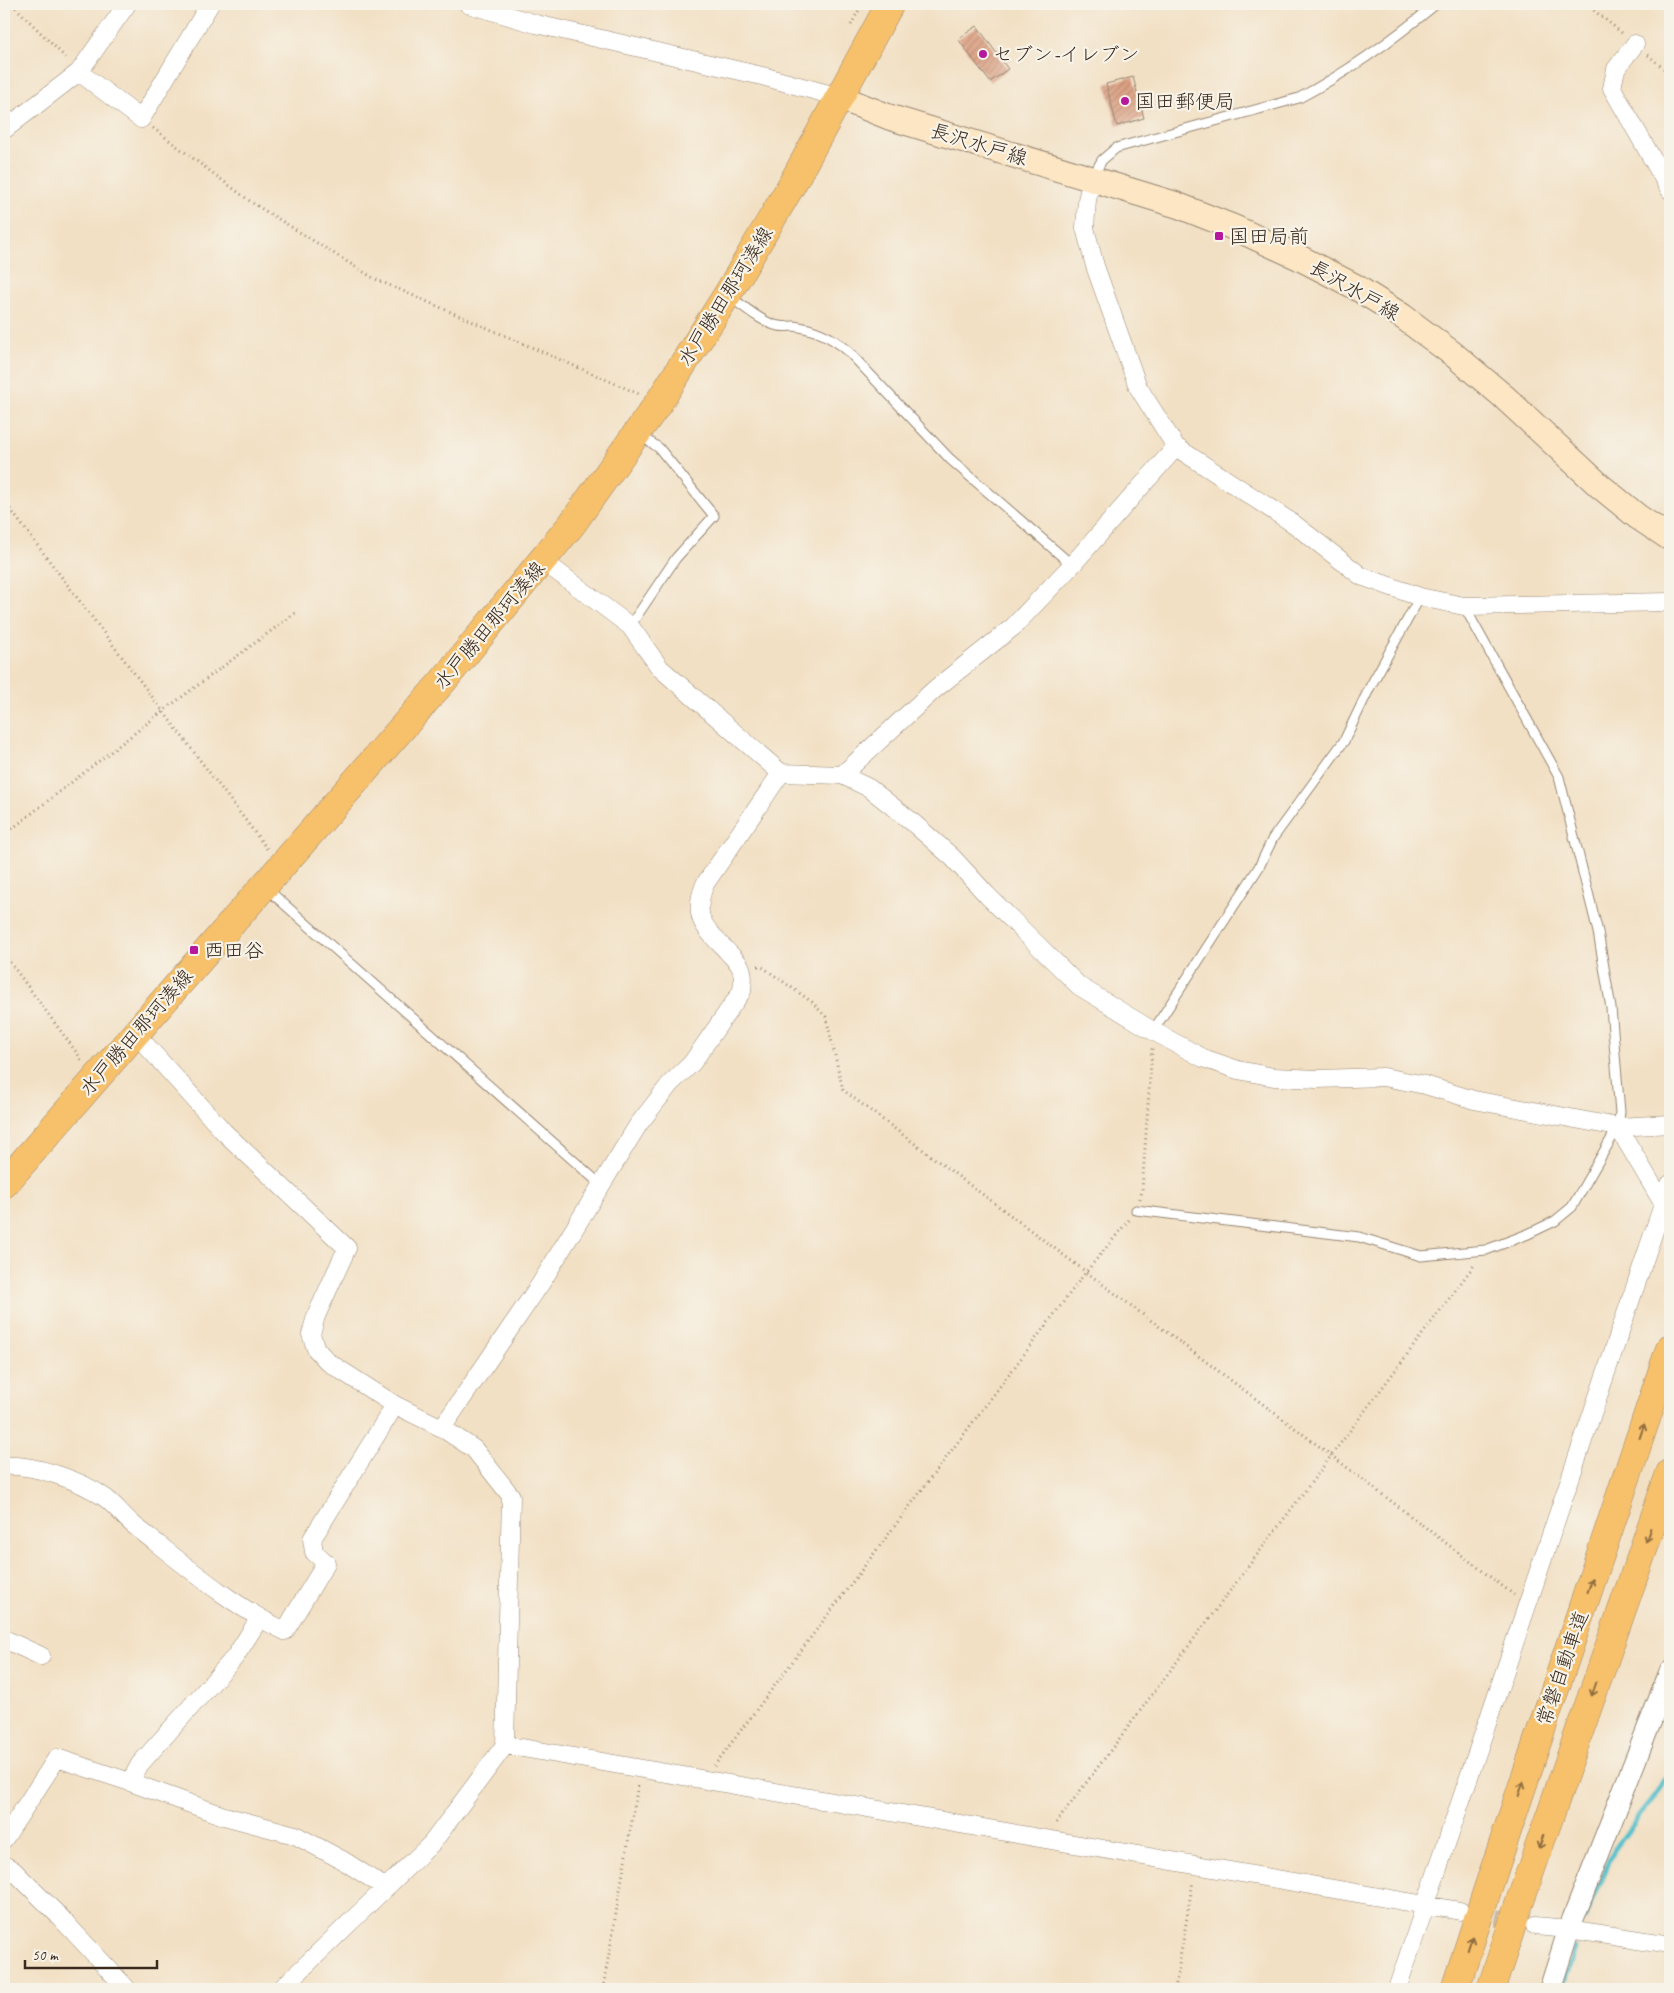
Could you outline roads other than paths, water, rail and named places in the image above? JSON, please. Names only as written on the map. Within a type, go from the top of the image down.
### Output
[{"type":"main road","name":"水戸勝田那珂湊線","points":[[4,1184],[443,681],[572,524],[659,402],[727,295],[761,239],[890,4]]},
{"type":"main road","name":"長沢水戸線","points":[[839,97],[889,118],[1177,205],[1235,228],[1298,257],[1354,286],[1402,316],[1453,354],[1503,396],[1600,486],[1638,517],[1670,538]]},
{"type":"main road","name":"常磐自動車道","points":[[1455,1989],[1486,1891],[1670,1348]]},
{"type":"main road","name":"常磐自動車道","points":[[1491,1989],[1670,1473]]},
{"type":"street","points":[[4,130],[79,72],[126,4]]},
{"type":"street","points":[[79,72],[141,119],[210,4]]},
{"type":"street","points":[[468,4],[536,24],[762,76],[839,97]]},
{"type":"street","points":[[1635,44],[1616,69],[1612,88],[1670,190]]},
{"type":"street","points":[[1092,178],[1087,200],[1085,228],[1095,266],[1138,387],[1176,447],[1294,524],[1362,576],[1420,597],[1464,606],[1670,602]]},
{"type":"street","points":[[842,775],[935,689],[1013,627],[1072,565],[1176,447]]},
{"type":"street","points":[[543,560],[630,626],[660,668],[782,773],[842,775],[869,788],[952,857],[987,895],[1079,986],[1153,1031],[1203,1058],[1238,1070],[1274,1076],[1317,1079],[1384,1077],[1425,1085],[1474,1100],[1618,1128],[1670,1124]]},
{"type":"street","points":[[442,1428],[546,1276],[600,1184],[638,1125],[670,1084],[692,1063],[742,991],[744,977],[739,964],[707,930],[700,914],[698,900],[705,884],[782,773]]},
{"type":"street","points":[[135,1033],[224,1132],[348,1248],[316,1316],[311,1334],[316,1349],[328,1362],[395,1405],[442,1428],[474,1449],[511,1496],[505,1745],[432,1843],[280,1989]]},
{"type":"street","points":[[1618,1128],[1666,1209]]},
{"type":"street","points":[[1397,1989],[1526,1605],[1666,1209],[1670,1184]]},
{"type":"street","points":[[4,1466],[18,1465],[77,1481],[106,1498],[128,1521],[259,1619],[286,1631],[326,1563],[314,1552],[312,1540],[395,1405]]},
{"type":"street","points":[[130,1782],[140,1764],[235,1658],[259,1619]]},
{"type":"street","points":[[4,1639],[41,1656]]},
{"type":"street","points":[[1550,1989],[1569,1929],[1670,1672]]},
{"type":"street","points":[[505,1745],[1460,1911]]},
{"type":"street","points":[[4,1839],[57,1758],[224,1816],[295,1836],[344,1861],[386,1888]]},
{"type":"street","points":[[4,1865],[13,1870],[59,1916],[127,1989]]},
{"type":"street","points":[[1535,1926],[1569,1929],[1670,1945]]},
{"type":"lane","points":[[1092,178],[1102,160],[1116,148],[1299,98],[1321,87],[1389,41],[1436,4]]},
{"type":"lane","points":[[727,295],[761,318],[778,326],[792,326],[812,330],[833,338],[860,363],[950,459],[1072,565]]},
{"type":"lane","points":[[630,626],[676,558],[714,516],[660,448],[638,433]]},
{"type":"lane","points":[[1153,1031],[1260,867],[1273,838],[1344,741],[1370,687],[1420,597]]},
{"type":"lane","points":[[1136,1210],[1359,1237],[1421,1256],[1486,1250],[1528,1234],[1554,1221],[1572,1207],[1618,1128],[1620,1112],[1611,1008],[1598,932],[1559,777],[1464,606]]},
{"type":"lane","points":[[264,886],[600,1184]]},
{"type":"waterway","points":[[1585,1919],[1614,1850],[1670,1774]]},
{"type":"waterway","points":[[1562,1989],[1575,1948]]},
{"type":"tunnel","points":[[1469,1913],[1522,1923]]},
{"type":"place","name":"セブン-イレブン","points":[[983,54]]},
{"type":"place","name":"国田郵便局","points":[[1125,101]]},
{"type":"place","name":"国田局前","points":[[1219,236]]},
{"type":"place","name":"西田谷","points":[[194,950]]}]
